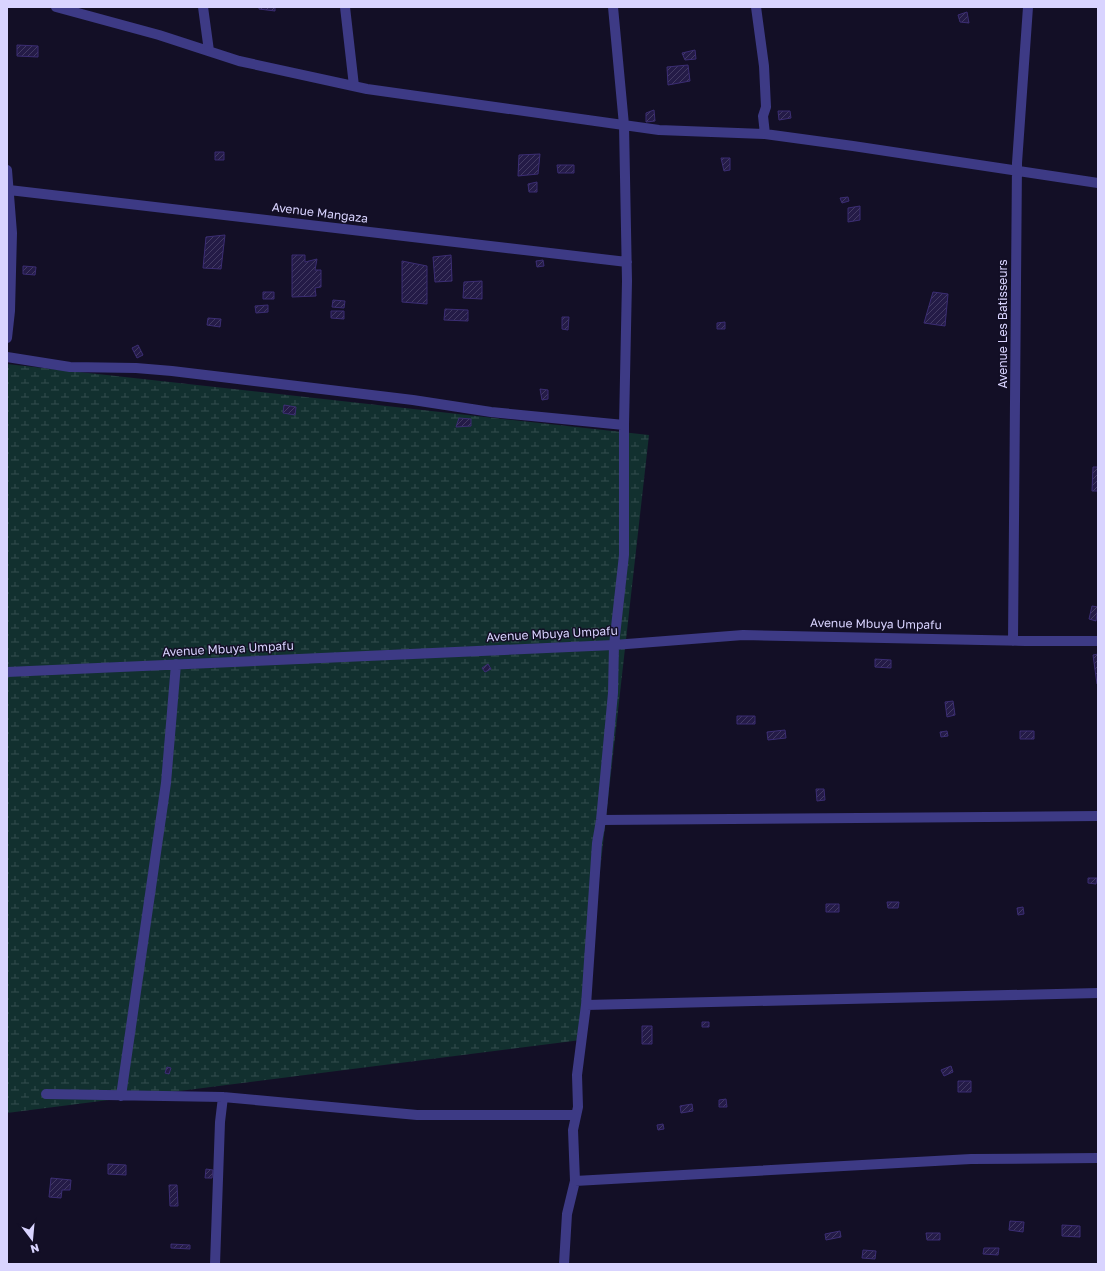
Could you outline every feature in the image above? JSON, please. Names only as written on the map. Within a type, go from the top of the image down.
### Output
[{"type":"street","points":[[56,7],[74,10],[159,35],[239,61],[354,86],[660,130],[765,134],[1098,183]]},
{"type":"street","points":[[203,7],[209,51]]},
{"type":"street","points":[[345,7],[354,86]]},
{"type":"street","points":[[564,1264],[567,1214],[575,1180],[573,1130],[578,1107],[577,1076],[586,1005],[597,843],[601,820],[613,693],[614,644],[624,555],[624,425],[627,262],[624,125],[613,7]]},
{"type":"street","points":[[756,7],[764,66],[766,107],[763,116],[765,134]]},
{"type":"street","name":"Avenue Les Batisseurs","points":[[1013,641],[1017,171],[1028,7]]},
{"type":"street","points":[[7,170],[10,190],[7,338]]},
{"type":"street","name":"Avenue Mangaza","points":[[10,190],[627,262]]},
{"type":"street","points":[[7,357],[70,367],[98,366],[172,371],[413,400],[498,412],[624,425]]},
{"type":"street","name":"Avenue Mbuya Umpafu","points":[[7,672],[614,644],[743,635],[1013,641],[1098,641]]},
{"type":"street","points":[[121,1096],[166,783],[176,664]]},
{"type":"street","points":[[601,820],[1098,816]]},
{"type":"street","points":[[586,1005],[1098,994]]},
{"type":"street","points":[[46,1094],[223,1097],[417,1115],[576,1116]]},
{"type":"street","points":[[215,1264],[220,1122],[223,1097]]},
{"type":"street","points":[[575,1180],[970,1159],[1098,1158]]},
{"type":"green space","points":[[7,364],[649,435],[581,1040],[7,1113]]},
{"type":"building","points":[[259,7],[275,7],[275,11],[259,9]]},
{"type":"building","points":[[967,12],[969,23],[960,22],[958,15]]},
{"type":"building","points":[[17,45],[38,46],[38,57],[17,56]]},
{"type":"building","points":[[695,50],[696,59],[685,60],[682,53]]},
{"type":"building","points":[[688,65],[690,81],[668,85],[667,67]]},
{"type":"building","points":[[654,110],[655,121],[646,122],[646,113]]},
{"type":"building","points":[[778,111],[790,111],[791,118],[779,120]]},
{"type":"building","points":[[215,152],[224,152],[224,160],[215,160]]},
{"type":"building","points":[[540,154],[538,174],[518,176],[519,155]]},
{"type":"building","points":[[721,158],[730,158],[730,170],[724,171]]},
{"type":"building","points":[[557,165],[574,165],[574,173],[558,173]]},
{"type":"building","points":[[537,182],[537,192],[529,192],[528,184]]},
{"type":"building","points":[[848,197],[849,201],[842,203],[840,198]]},
{"type":"building","points":[[860,206],[860,220],[848,222],[848,208]]},
{"type":"building","points":[[225,235],[221,269],[203,268],[206,237]]},
{"type":"building","points":[[292,255],[305,255],[305,262],[317,259],[315,270],[321,270],[321,287],[315,288],[316,296],[292,297]]},
{"type":"building","points":[[451,255],[452,281],[435,282],[433,257]]},
{"type":"building","points":[[543,260],[544,266],[537,267],[536,261]]},
{"type":"building","points":[[402,261],[427,266],[427,304],[402,302]]},
{"type":"building","points":[[23,266],[36,267],[35,275],[23,274]]},
{"type":"building","points":[[482,281],[482,299],[463,298],[464,282]]},
{"type":"building","points":[[263,292],[274,292],[274,299],[263,299]]},
{"type":"building","points":[[933,292],[948,294],[945,326],[924,323]]},
{"type":"building","points":[[333,300],[345,301],[344,308],[332,307]]},
{"type":"building","points":[[268,305],[268,312],[256,313],[255,306]]},
{"type":"building","points":[[445,309],[468,310],[468,321],[444,320]]},
{"type":"building","points":[[331,311],[344,311],[344,319],[331,318]]},
{"type":"building","points":[[562,317],[569,317],[568,330],[562,329]]},
{"type":"building","points":[[208,318],[221,319],[220,327],[207,325]]},
{"type":"building","points":[[725,322],[725,329],[717,329],[717,323]]},
{"type":"building","points":[[138,345],[143,355],[137,358],[132,348]]},
{"type":"building","points":[[540,389],[548,390],[548,399],[542,400]]},
{"type":"building","points":[[284,405],[296,407],[295,415],[283,413]]},
{"type":"building","points":[[459,418],[471,419],[471,426],[456,427]]},
{"type":"building","points":[[1093,467],[1098,467],[1098,491],[1092,491]]},
{"type":"building","points":[[1092,606],[1098,607],[1096,621],[1089,619]]},
{"type":"building","points":[[1098,654],[1098,684],[1097,684],[1093,655]]},
{"type":"building","points":[[875,659],[891,660],[891,668],[875,667]]},
{"type":"building","points":[[488,664],[491,669],[485,672],[482,668]]},
{"type":"building","points":[[953,701],[955,715],[947,717],[945,702]]},
{"type":"building","points":[[737,716],[755,716],[755,724],[737,724]]},
{"type":"building","points":[[785,730],[786,738],[768,740],[767,732]]},
{"type":"building","points":[[947,731],[948,736],[941,737],[940,732]]},
{"type":"building","points":[[1020,731],[1034,731],[1034,739],[1020,739]]},
{"type":"building","points":[[816,789],[824,789],[825,800],[817,801]]},
{"type":"building","points":[[1088,878],[1097,878],[1096,884],[1088,883]]},
{"type":"building","points":[[887,902],[899,902],[898,908],[888,908]]},
{"type":"building","points":[[826,904],[839,904],[839,912],[826,912]]},
{"type":"building","points":[[1023,907],[1024,914],[1018,915],[1017,908]]},
{"type":"building","points":[[702,1022],[709,1022],[709,1027],[702,1027]]},
{"type":"building","points":[[642,1026],[652,1026],[652,1044],[642,1044]]},
{"type":"building","points":[[951,1066],[953,1072],[944,1076],[941,1070]]},
{"type":"building","points":[[167,1067],[171,1068],[169,1074],[165,1073]]},
{"type":"building","points":[[958,1081],[971,1081],[971,1092],[958,1092]]},
{"type":"building","points":[[726,1099],[727,1107],[719,1107],[719,1100]]},
{"type":"building","points":[[692,1104],[693,1111],[681,1113],[680,1106]]},
{"type":"building","points":[[663,1124],[664,1129],[658,1130],[657,1125]]},
{"type":"building","points":[[108,1164],[126,1165],[126,1175],[108,1174]]},
{"type":"building","points":[[206,1169],[213,1170],[212,1178],[205,1178]]},
{"type":"building","points":[[51,1178],[71,1180],[70,1190],[62,1190],[61,1198],[49,1197]]},
{"type":"building","points":[[169,1185],[177,1185],[178,1206],[170,1206]]},
{"type":"building","points":[[1010,1221],[1024,1222],[1023,1232],[1009,1230]]},
{"type":"building","points":[[1062,1225],[1080,1226],[1080,1237],[1062,1236]]},
{"type":"building","points":[[840,1231],[841,1237],[826,1240],[825,1234]]},
{"type":"building","points":[[926,1233],[940,1233],[940,1240],[927,1240]]},
{"type":"building","points":[[171,1244],[190,1245],[190,1249],[171,1248]]},
{"type":"building","points":[[984,1248],[999,1248],[998,1255],[983,1254]]},
{"type":"building","points":[[863,1250],[876,1251],[875,1259],[862,1258]]}]
